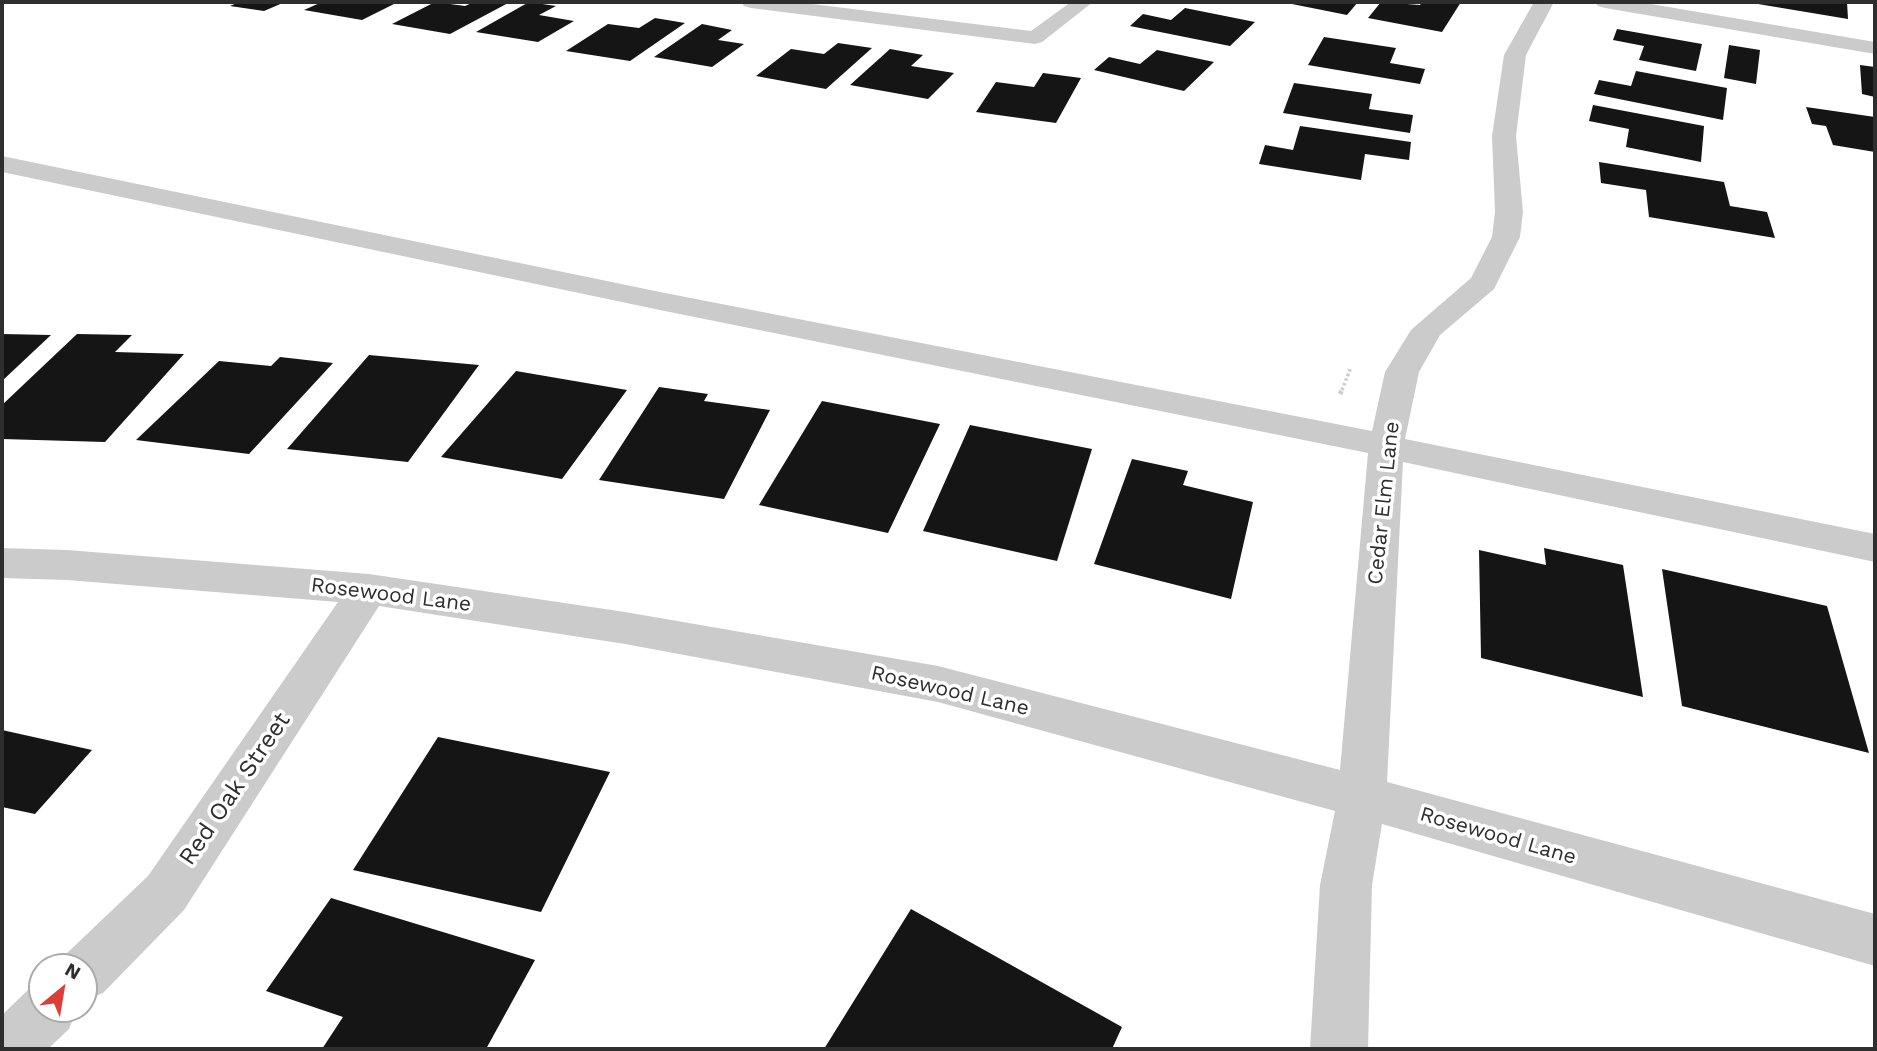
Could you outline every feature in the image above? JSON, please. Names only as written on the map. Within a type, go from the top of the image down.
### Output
[{"type":"street","points":[[751,2],[1035,38],[1083,2]]},
{"type":"street","name":"Cedar Elm Lane","points":[[1339,1049],[1346,885],[1362,797],[1385,447],[1402,372],[1427,330],[1483,284],[1506,237],[1509,212],[1504,136],[1515,55],[1544,2]]},
{"type":"street","points":[[1605,2],[1875,48]]},
{"type":"street","points":[[2,164],[647,298],[1327,432],[1385,447],[1875,548]]},
{"type":"street","name":"Rosewood Lane","points":[[2,564],[67,565],[369,589],[625,628],[938,684],[1362,797],[1875,940]]},
{"type":"street","name":"Red Oak Street","points":[[98,960],[166,893],[369,589]]},
{"type":"street","points":[[8,1049],[35,1023]]},
{"type":"building","points":[[239,2],[285,2],[264,11],[230,6]]},
{"type":"building","points":[[322,2],[398,2],[362,20],[304,10]]},
{"type":"building","points":[[435,2],[465,6],[474,2],[510,2],[450,34],[392,24]]},
{"type":"building","points":[[529,2],[556,6],[539,15],[574,21],[538,42],[476,32]]},
{"type":"building","points":[[1282,2],[1358,2],[1347,15]]},
{"type":"building","points":[[1381,2],[1420,5],[1422,2],[1461,2],[1442,32],[1368,18]]},
{"type":"building","points":[[1847,2],[1848,19],[1758,4]]},
{"type":"building","points":[[1185,8],[1255,22],[1230,46],[1130,26],[1143,14],[1171,20]]},
{"type":"building","points":[[655,18],[685,23],[630,61],[566,51],[608,24],[639,28]]},
{"type":"building","points":[[702,24],[732,30],[718,40],[744,44],[712,67],[654,57]]},
{"type":"building","points":[[1617,29],[1702,44],[1696,71],[1639,60],[1644,46],[1613,40]]},
{"type":"building","points":[[1324,37],[1396,48],[1390,63],[1425,69],[1420,84],[1308,65]]},
{"type":"building","points":[[838,43],[872,48],[826,89],[756,76],[791,49],[824,54]]},
{"type":"building","points":[[1729,45],[1760,50],[1756,84],[1724,78]]},
{"type":"building","points":[[890,49],[923,55],[911,66],[954,73],[928,99],[850,85]]},
{"type":"building","points":[[1157,50],[1214,62],[1184,91],[1094,70],[1109,57],[1140,64]]},
{"type":"building","points":[[1860,65],[1875,67],[1875,97],[1862,94]]},
{"type":"building","points":[[1636,71],[1727,88],[1723,120],[1594,94],[1599,80],[1631,86]]},
{"type":"building","points":[[1043,73],[1081,78],[1056,123],[976,112],[996,82],[1034,87]]},
{"type":"building","points":[[1294,83],[1372,94],[1369,109],[1413,115],[1410,133],[1283,113]]},
{"type":"building","points":[[1593,105],[1704,126],[1701,162],[1626,147],[1629,129],[1589,121]]},
{"type":"building","points":[[1806,107],[1875,117],[1875,152],[1833,145],[1826,126],[1812,124]]},
{"type":"building","points":[[1300,126],[1411,142],[1409,160],[1365,154],[1361,180],[1259,164],[1265,145],[1293,150]]},
{"type":"building","points":[[1599,162],[1724,182],[1730,206],[1767,212],[1775,238],[1649,217],[1646,190],[1601,183]]},
{"type":"building","points":[[2,334],[51,335],[2,381]]},
{"type":"building","points":[[77,334],[132,335],[115,352],[184,354],[105,442],[2,439],[2,405]]},
{"type":"building","points":[[369,355],[479,365],[408,462],[287,449]]},
{"type":"building","points":[[280,357],[333,363],[249,454],[136,440],[219,361],[271,366]]},
{"type":"building","points":[[516,371],[627,390],[562,479],[441,457]]},
{"type":"building","points":[[659,387],[708,394],[704,401],[770,410],[724,499],[599,480]]},
{"type":"building","points":[[822,401],[940,424],[888,533],[759,505]]},
{"type":"building","points":[[970,425],[1092,449],[1057,561],[923,531]]},
{"type":"building","points":[[1132,459],[1188,471],[1183,485],[1253,502],[1231,599],[1094,564]]},
{"type":"building","points":[[1544,548],[1623,565],[1643,697],[1481,658],[1479,550],[1546,565]]},
{"type":"building","points":[[1662,569],[1827,606],[1869,753],[1682,706]]},
{"type":"building","points":[[2,730],[92,750],[35,814],[2,807]]},
{"type":"building","points":[[438,737],[610,772],[541,912],[353,870]]},
{"type":"building","points":[[331,898],[535,960],[486,1049],[322,1049],[343,1017],[266,991]]},
{"type":"building","points":[[911,909],[1122,1027],[1112,1049],[824,1049]]}]
